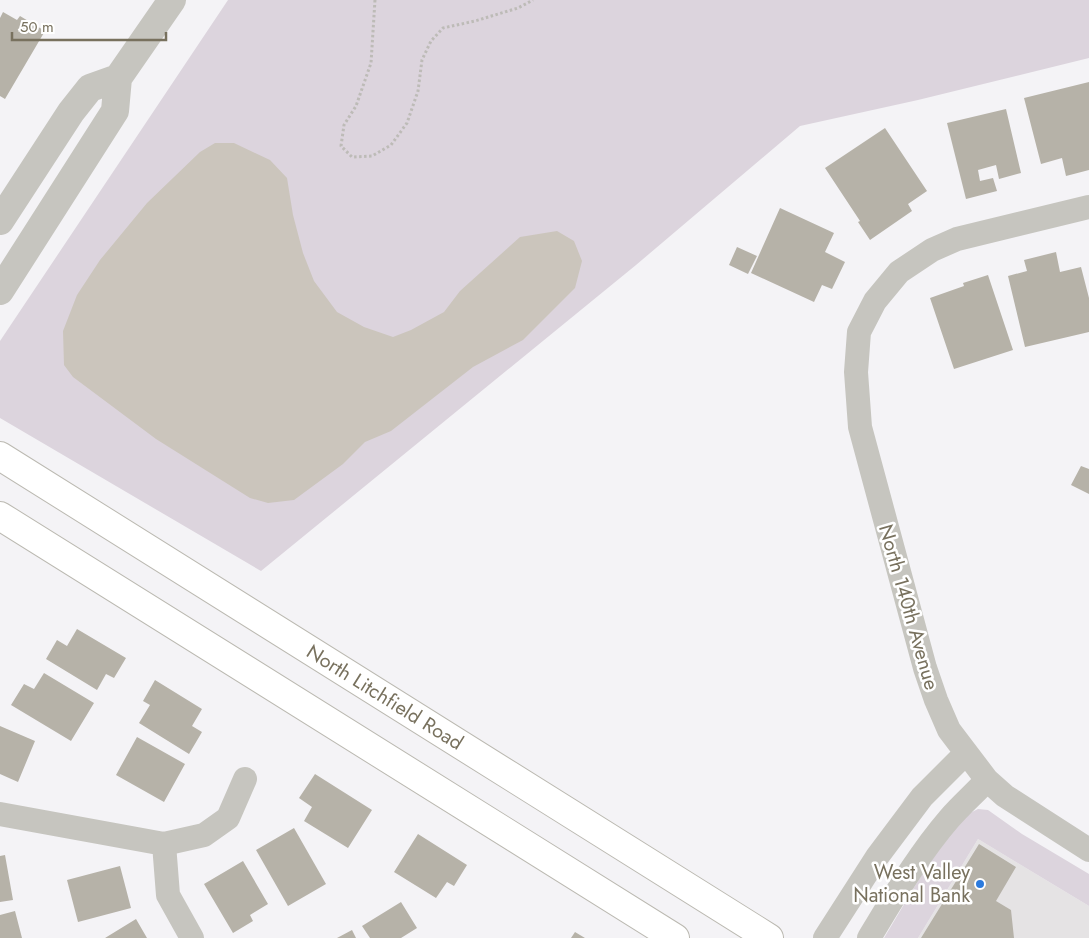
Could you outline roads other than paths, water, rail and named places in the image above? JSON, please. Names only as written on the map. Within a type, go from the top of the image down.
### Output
[{"type":"main road","name":"North Litchfield Road","points":[[0,456],[769,938]]},
{"type":"main road","points":[[0,516],[675,938]]},
{"type":"street","points":[[0,291],[115,111],[118,78],[172,0]]},
{"type":"street","points":[[0,221],[70,112],[90,88],[118,78]]},
{"type":"street","name":"North 140th Avenue","points":[[1089,207],[957,239],[932,250],[899,272],[875,301],[860,332],[856,372],[860,427],[925,668],[949,730],[987,780],[1005,796],[1089,850]]},
{"type":"street","points":[[825,938],[877,857],[910,812],[922,797],[966,753]]},
{"type":"street","points":[[0,814],[164,844],[204,835],[228,818],[245,779]]},
{"type":"street","points":[[869,938],[906,876],[928,846],[950,818],[987,780]]},
{"type":"street","points":[[164,844],[168,895],[192,938]]},
{"type":"place","name":"West Valley National Bank","points":[[980,884]]}]
